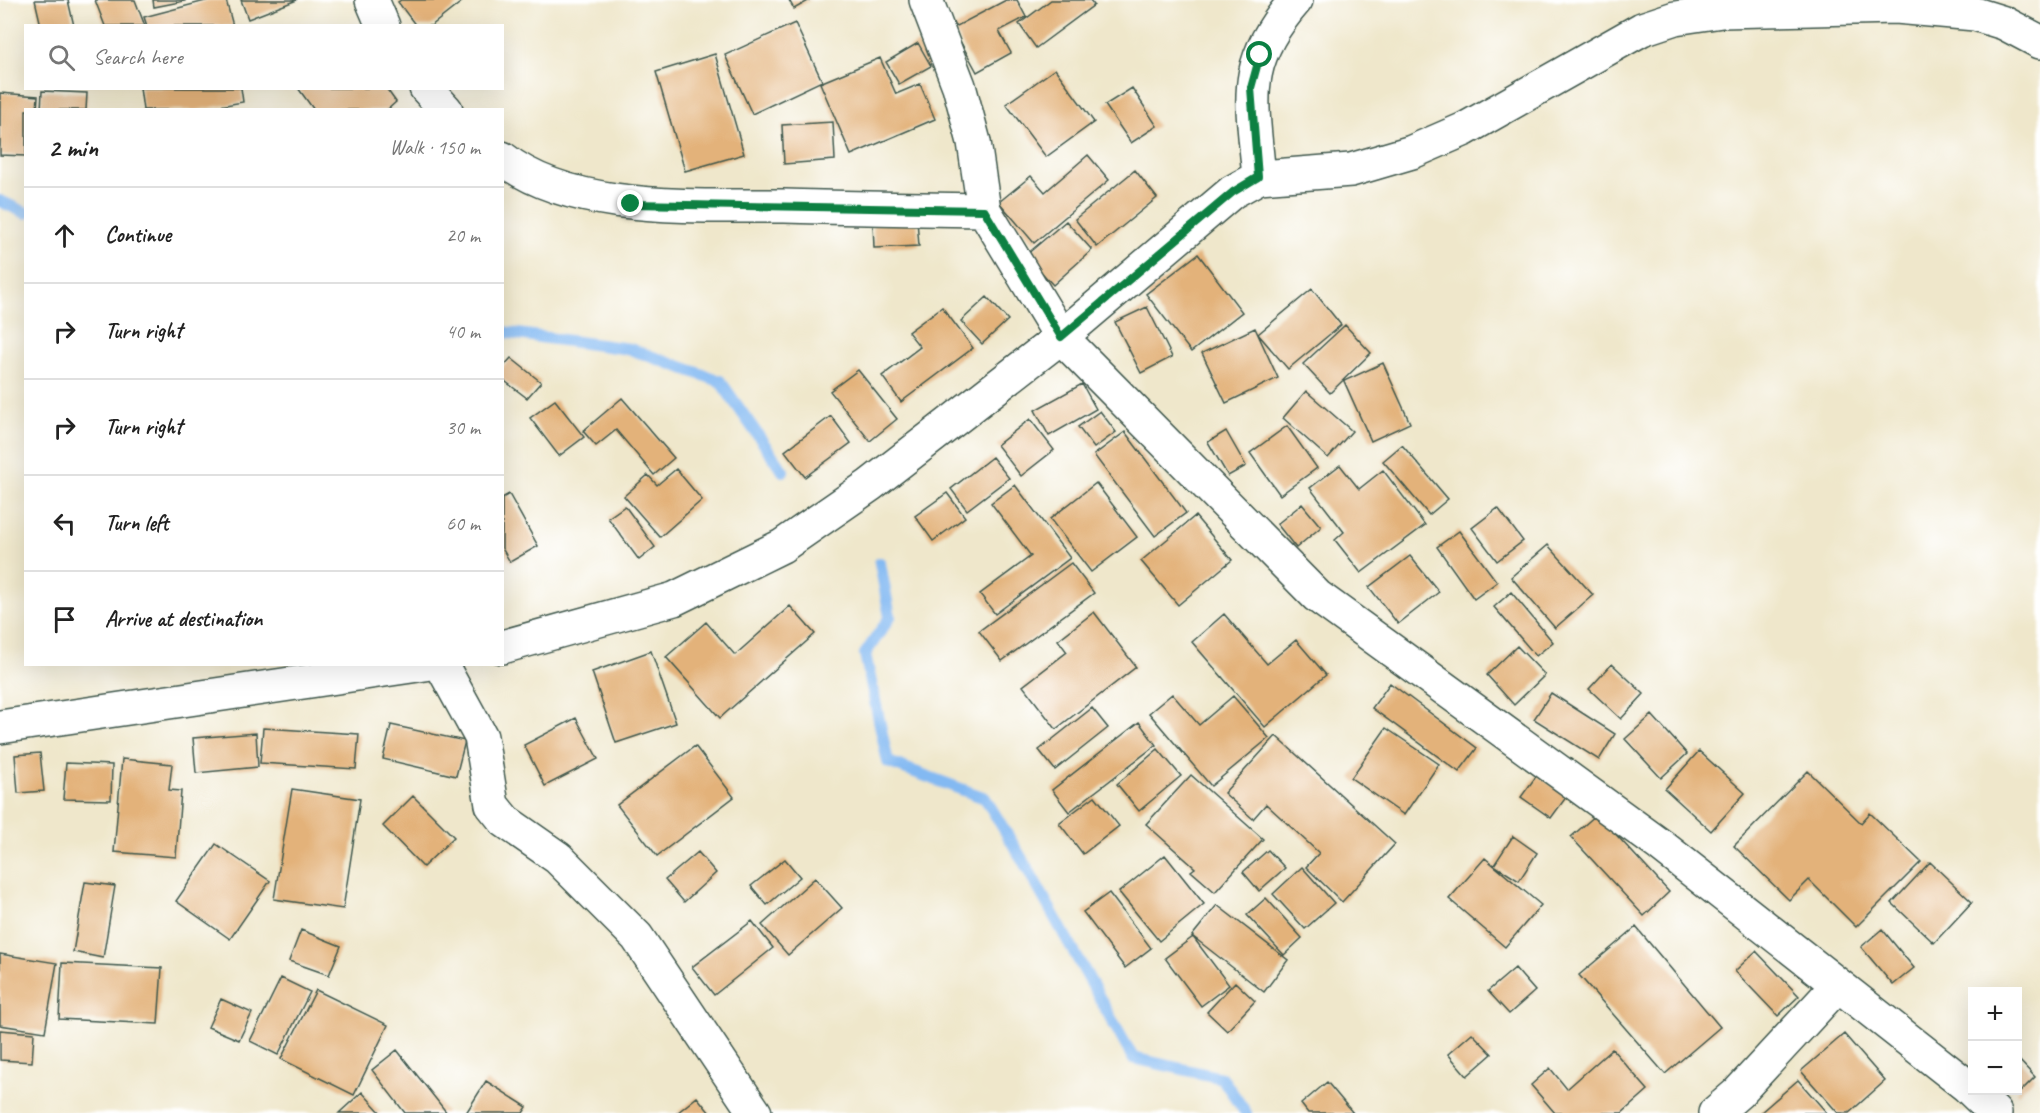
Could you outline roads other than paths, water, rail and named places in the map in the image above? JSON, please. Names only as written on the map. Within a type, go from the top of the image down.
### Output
[{"type":"street","points":[[372,0],[382,24]]},
{"type":"street","points":[[926,0],[947,48],[962,97],[974,142],[984,210],[1061,337],[1317,596],[1660,845],[1967,1086],[1995,1113]]},
{"type":"street","points":[[1258,177],[1251,88],[1260,55],[1274,24],[1296,0]]},
{"type":"street","points":[[504,646],[674,599],[782,546],[870,485],[1061,337],[1233,192],[1258,177],[1351,170],[1412,152],[1465,129],[1642,29],[1675,18],[1722,11],[1896,7],[1975,14],[2004,23],[2040,42]]},
{"type":"street","points":[[428,90],[444,108]]},
{"type":"street","points":[[504,160],[519,171],[556,186],[631,204],[984,210]]},
{"type":"street","points":[[0,727],[412,666]]},
{"type":"street","points":[[442,666],[481,737],[492,805],[505,820],[558,858],[638,936],[755,1113]]},
{"type":"street","points":[[1715,1113],[1738,1093],[1838,985]]},
{"type":"waterway","points":[[0,201],[24,212]]},
{"type":"waterway","points":[[504,332],[630,349],[720,381],[783,471]]},
{"type":"waterway","points":[[880,563],[890,617],[865,654],[888,762],[985,798],[1025,864],[1133,1058],[1222,1078],[1246,1113]]}]
